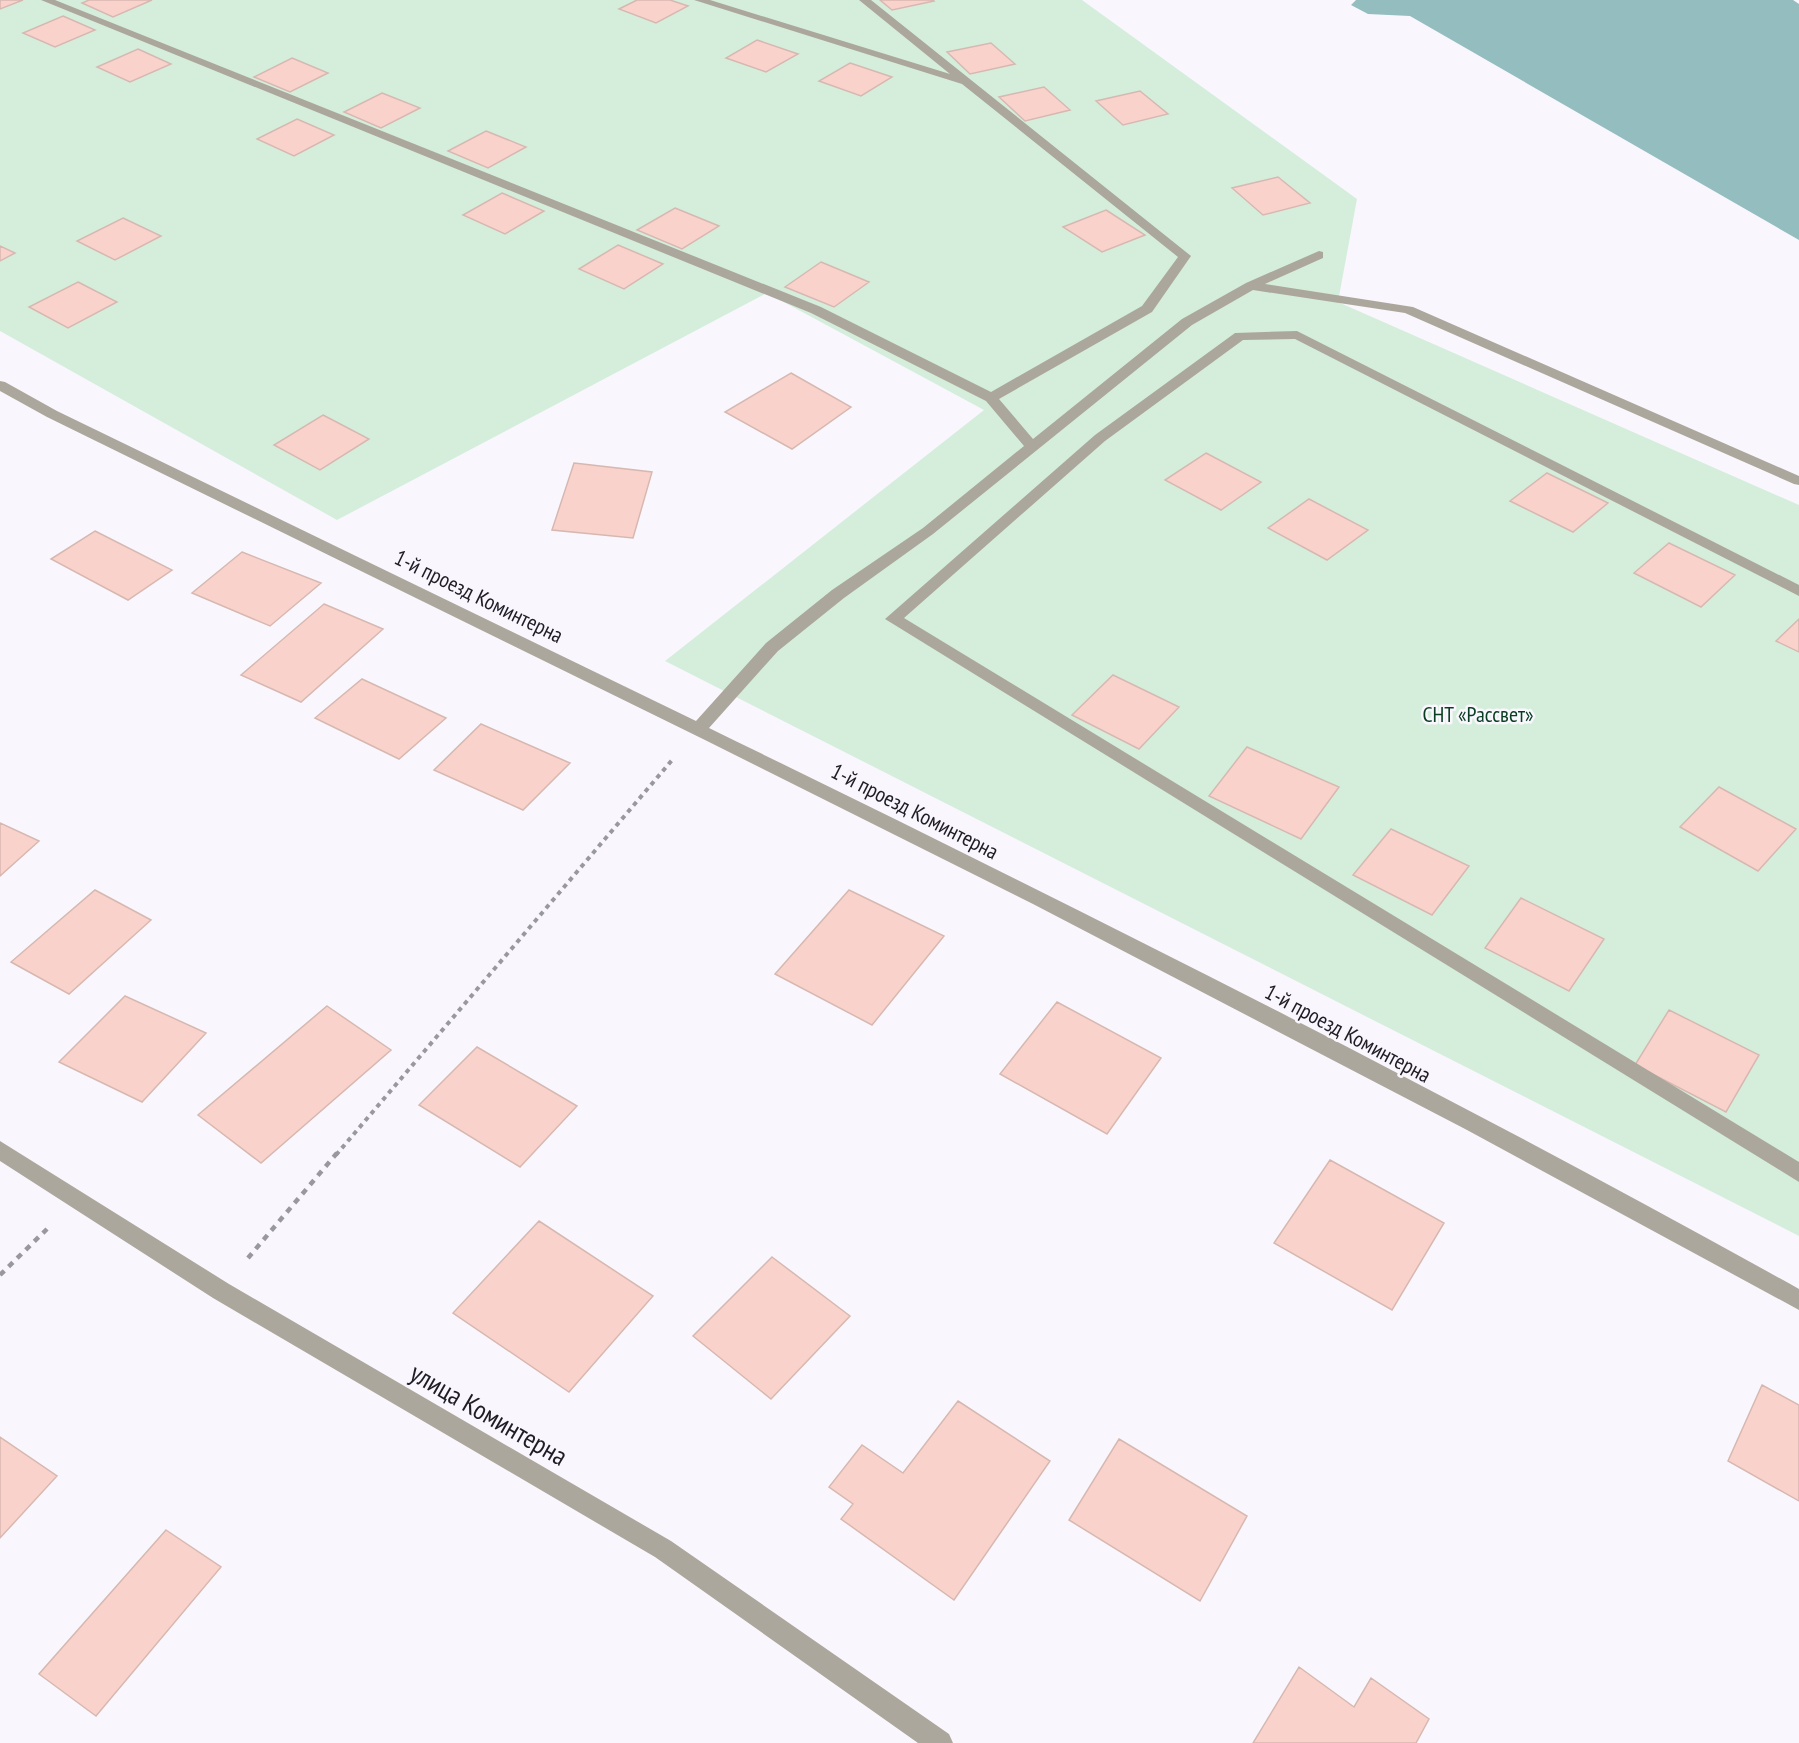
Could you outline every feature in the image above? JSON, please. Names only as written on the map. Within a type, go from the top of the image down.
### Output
[{"type":"street","points":[[46,0],[816,310],[991,398],[1032,447]]},
{"type":"street","points":[[699,0],[972,85]]},
{"type":"street","points":[[864,0],[1185,256],[1147,309],[991,398]]},
{"type":"street","points":[[699,728],[772,647],[838,594],[928,531],[1187,322],[1251,286],[1319,255]]},
{"type":"street","points":[[1251,286],[1408,310],[1799,481]]},
{"type":"street","points":[[1799,591],[1297,335],[1240,336],[1100,438],[893,619],[1799,1173]]},
{"type":"street","name":"1-й проезд Коминтерна","points":[[0,386],[52,414],[699,728],[1117,937],[1678,1231],[1799,1300]]},
{"type":"street","name":"улица Коминтерна","points":[[0,1150],[220,1291],[663,1549],[940,1743]]},
{"type":"path","points":[[220,1291],[699,728]]},
{"type":"path","points":[[0,1275],[77,1199]]},
{"type":"green space","name":"СНТ «Рассвет»","points":[[0,0],[1082,0],[1357,199],[1338,302],[1799,505],[1799,1236],[665,661],[984,410],[767,293],[337,520],[0,331]]},
{"type":"water","points":[[1356,0],[1793,0],[1799,4],[1799,240],[1410,16],[1368,14],[1351,5]]},
{"type":"building","points":[[0,0],[23,0],[0,9]]},
{"type":"building","points":[[89,0],[152,0],[113,17],[82,3]]},
{"type":"building","points":[[637,0],[670,0],[688,6],[656,23],[619,9]]},
{"type":"building","points":[[880,0],[933,0],[934,1],[892,10]]},
{"type":"building","points":[[63,16],[95,30],[55,47],[23,33]]},
{"type":"building","points":[[757,40],[798,54],[766,72],[726,58]]},
{"type":"building","points":[[991,43],[1015,64],[970,74],[947,52]]},
{"type":"building","points":[[138,49],[171,64],[130,82],[97,67]]},
{"type":"building","points":[[292,58],[328,73],[290,92],[254,77]]},
{"type":"building","points":[[850,63],[892,77],[861,96],[819,81]]},
{"type":"building","points":[[1044,87],[1070,110],[1025,121],[999,97]]},
{"type":"building","points":[[1140,91],[1168,114],[1123,125],[1096,101]]},
{"type":"building","points":[[382,93],[420,108],[381,128],[344,112]]},
{"type":"building","points":[[297,119],[334,135],[294,156],[257,139]]},
{"type":"building","points":[[486,131],[526,147],[488,168],[448,151]]},
{"type":"building","points":[[1278,177],[1310,203],[1263,215],[1232,188]]},
{"type":"building","points":[[502,193],[544,211],[505,234],[463,215]]},
{"type":"building","points":[[675,208],[719,226],[682,249],[637,230]]},
{"type":"building","points":[[1106,210],[1145,235],[1102,252],[1063,227]]},
{"type":"building","points":[[123,218],[161,236],[115,260],[77,241]]},
{"type":"building","points":[[618,245],[663,264],[624,289],[579,269]]},
{"type":"building","points":[[0,246],[15,253],[0,261]]},
{"type":"building","points":[[821,262],[869,282],[834,307],[785,287]]},
{"type":"building","points":[[78,282],[117,302],[68,328],[29,307]]},
{"type":"building","points":[[791,373],[851,407],[792,449],[725,412]]},
{"type":"building","points":[[323,415],[369,439],[320,470],[274,445]]},
{"type":"building","points":[[1206,453],[1261,482],[1221,510],[1165,480]]},
{"type":"building","points":[[574,463],[652,472],[633,538],[552,530]]},
{"type":"building","points":[[1547,473],[1608,503],[1573,532],[1510,501]]},
{"type":"building","points":[[1309,499],[1368,530],[1327,560],[1268,528]]},
{"type":"building","points":[[95,531],[172,570],[128,600],[51,559]]},
{"type":"building","points":[[1669,543],[1735,575],[1701,607],[1634,573]]},
{"type":"building","points":[[242,552],[321,583],[270,626],[192,593]]},
{"type":"building","points":[[324,604],[383,629],[301,702],[241,675]]},
{"type":"building","points":[[1799,619],[1799,652],[1776,641]]},
{"type":"building","points":[[1113,675],[1179,707],[1139,749],[1072,715]]},
{"type":"building","points":[[362,679],[446,718],[399,759],[315,718]]},
{"type":"building","points":[[481,724],[570,763],[523,810],[434,770]]},
{"type":"building","points":[[1247,747],[1339,787],[1301,839],[1209,796]]},
{"type":"building","points":[[1719,787],[1796,829],[1758,871],[1680,827]]},
{"type":"building","points":[[0,823],[39,841],[0,876]]},
{"type":"building","points":[[1391,829],[1469,866],[1432,915],[1353,875]]},
{"type":"building","points":[[95,890],[151,920],[69,994],[11,962]]},
{"type":"building","points":[[849,890],[944,936],[872,1025],[775,974]]},
{"type":"building","points":[[1521,898],[1604,939],[1569,991],[1485,948]]},
{"type":"building","points":[[125,996],[206,1033],[142,1102],[59,1062]]},
{"type":"building","points":[[1057,1002],[1161,1058],[1107,1134],[1000,1074]]},
{"type":"building","points":[[327,1006],[391,1050],[261,1163],[198,1115]]},
{"type":"building","points":[[1669,1010],[1759,1055],[1726,1112],[1635,1065]]},
{"type":"building","points":[[477,1047],[577,1106],[520,1167],[419,1105]]},
{"type":"building","points":[[1330,1160],[1444,1223],[1392,1310],[1274,1243]]},
{"type":"building","points":[[539,1221],[653,1296],[569,1392],[453,1313]]},
{"type":"building","points":[[772,1257],[850,1316],[771,1399],[693,1336]]},
{"type":"building","points":[[1762,1385],[1799,1405],[1799,1501],[1728,1461]]},
{"type":"building","points":[[958,1401],[1050,1461],[954,1600],[841,1519],[853,1504],[829,1487],[862,1445],[903,1473]]},
{"type":"building","points":[[0,1437],[57,1476],[0,1538]]},
{"type":"building","points":[[1119,1439],[1247,1516],[1200,1601],[1069,1520]]},
{"type":"building","points":[[166,1530],[221,1567],[96,1716],[39,1674]]},
{"type":"building","points":[[1299,1667],[1354,1707],[1371,1678],[1429,1719],[1416,1743],[1253,1743]]}]
